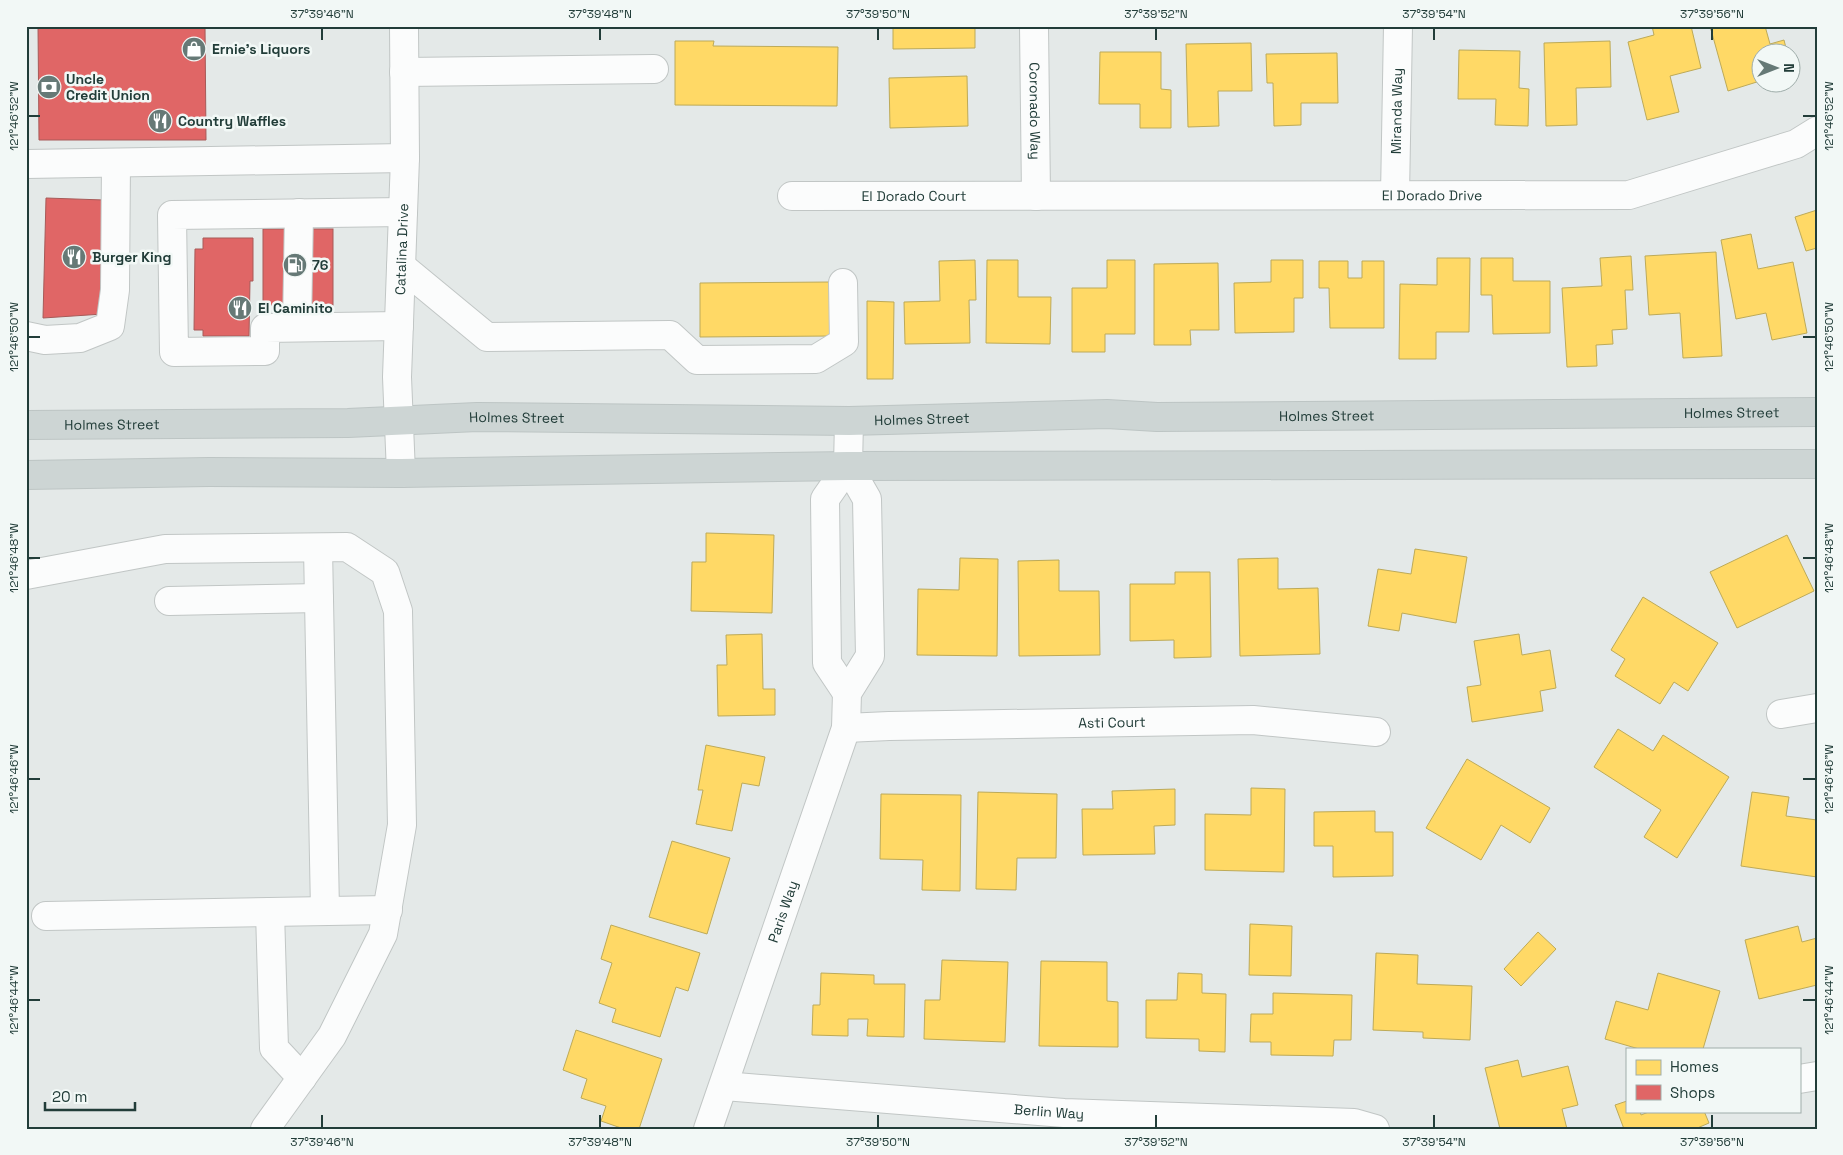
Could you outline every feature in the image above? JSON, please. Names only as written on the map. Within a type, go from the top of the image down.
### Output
[{"type":"main road","name":"Holmes Street","points":[[26,425],[338,423],[487,417],[850,421],[1107,414],[1167,417],[1817,412]]},
{"type":"main road","points":[[26,475],[848,466],[1817,464]]},
{"type":"street","name":"Catalina Drive","points":[[400,472],[397,377],[405,158],[404,26]]},
{"type":"street","name":"Coronado Way","points":[[1034,26],[1036,196]]},
{"type":"street","name":"Miranda Way","points":[[1395,195],[1398,26]]},
{"type":"street","points":[[404,72],[654,69]]},
{"type":"street","name":"El Dorado Drive","points":[[1036,196],[1629,195],[1796,144],[1817,131]]},
{"type":"street","points":[[26,164],[405,158]]},
{"type":"street","points":[[26,336],[45,340],[80,338],[110,326],[115,290],[116,163]]},
{"type":"street","name":"El Dorado Court","points":[[792,196],[1036,196]]},
{"type":"street","points":[[399,326],[265,328],[265,351],[174,352],[172,215],[403,212]]},
{"type":"street","points":[[297,327],[299,213]]},
{"type":"street","points":[[401,266],[487,337],[670,335],[697,360],[816,359],[844,342],[843,283]]},
{"type":"street","points":[[848,692],[827,663],[825,499],[848,466],[850,421]]},
{"type":"street","name":"Paris Way","points":[[708,1129],[846,728],[848,692],[870,656],[868,499],[848,466]]},
{"type":"street","points":[[26,575],[165,549],[348,547],[384,572],[398,611],[402,825],[383,934],[332,1036],[265,1129]]},
{"type":"street","points":[[318,548],[325,911]]},
{"type":"street","points":[[169,601],[320,598]]},
{"type":"street","points":[[1781,714],[1817,708]]},
{"type":"street","name":"Asti Court","points":[[846,728],[1253,720],[1376,732]]},
{"type":"street","points":[[46,916],[388,910]]},
{"type":"street","points":[[270,912],[274,1048],[302,1078]]},
{"type":"street","points":[[1800,1079],[1817,1076]]},
{"type":"street","name":"Berlin Way","points":[[724,1086],[1063,1121],[1354,1123],[1375,1129]]},
{"type":"building: Homes","points":[[893,26],[975,26],[975,48],[893,49]]},
{"type":"building: Homes","points":[[1652,26],[1691,26],[1701,68],[1670,76],[1679,112],[1647,120],[1628,42],[1654,35]]},
{"type":"building: Homes","points":[[1710,26],[1765,26],[1769,42],[1750,42],[1750,84],[1728,91]]},
{"type":"building: Homes","points":[[675,41],[714,41],[713,46],[838,47],[837,106],[675,105]]},
{"type":"building: Homes","points":[[1610,41],[1611,87],[1576,88],[1577,125],[1546,126],[1544,43]]},
{"type":"building: Homes","points":[[1251,43],[1252,91],[1218,91],[1219,126],[1188,127],[1186,44]]},
{"type":"building: Homes","points":[[1459,50],[1520,51],[1519,88],[1529,89],[1528,126],[1495,125],[1496,99],[1458,99]]},
{"type":"building: Homes","points":[[1100,52],[1161,52],[1161,89],[1171,90],[1171,128],[1140,128],[1140,104],[1099,104]]},
{"type":"building: Homes","points":[[1337,53],[1338,103],[1301,103],[1301,125],[1274,126],[1273,83],[1267,83],[1266,54]]},
{"type":"building: Homes","points":[[967,76],[968,126],[890,128],[889,78]]},
{"type":"building: Homes","points":[[1817,210],[1817,248],[1806,251],[1795,217]]},
{"type":"building: Homes","points":[[1751,234],[1758,269],[1793,262],[1807,333],[1772,340],[1766,313],[1736,319],[1721,240]]},
{"type":"building: Homes","points":[[1716,252],[1722,356],[1683,358],[1680,313],[1649,315],[1645,256]]},
{"type":"building: Homes","points":[[1631,256],[1633,290],[1625,290],[1627,329],[1612,330],[1613,344],[1596,345],[1597,366],[1567,367],[1562,288],[1602,286],[1600,258]]},
{"type":"building: Homes","points":[[1437,258],[1470,258],[1469,332],[1436,332],[1436,359],[1399,359],[1400,284],[1437,285]]},
{"type":"building: Homes","points":[[1481,258],[1513,258],[1513,281],[1550,281],[1550,333],[1493,334],[1492,295],[1481,295]]},
{"type":"building: Homes","points":[[975,260],[976,300],[969,300],[970,343],[905,344],[904,302],[940,301],[939,261]]},
{"type":"building: Homes","points":[[987,260],[1018,260],[1018,297],[1051,297],[1050,344],[986,343]]},
{"type":"building: Homes","points":[[1107,260],[1135,260],[1135,334],[1105,334],[1105,352],[1072,352],[1072,288],[1107,288]]},
{"type":"building: Homes","points":[[1271,260],[1303,260],[1303,298],[1294,298],[1294,332],[1235,333],[1234,283],[1271,282]]},
{"type":"building: Homes","points":[[1319,261],[1348,261],[1348,278],[1362,278],[1362,261],[1384,261],[1384,328],[1330,328],[1329,288],[1319,288]]},
{"type":"building: Homes","points":[[1218,263],[1219,330],[1190,330],[1191,345],[1154,345],[1154,264]]},
{"type":"building: Homes","points":[[831,282],[832,336],[700,337],[700,283]]},
{"type":"building: Homes","points":[[867,301],[894,302],[893,379],[867,379]]},
{"type":"building: Homes","points":[[706,533],[774,535],[772,613],[691,611],[692,562],[706,562]]},
{"type":"building: Homes","points":[[1787,535],[1814,591],[1737,628],[1710,572]]},
{"type":"building: Homes","points":[[1415,549],[1467,557],[1456,623],[1402,613],[1399,631],[1368,626],[1378,569],[1411,574]]},
{"type":"building: Homes","points":[[960,558],[998,559],[997,656],[917,655],[918,589],[959,590]]},
{"type":"building: Homes","points":[[1278,558],[1278,589],[1318,588],[1320,654],[1240,656],[1238,559]]},
{"type":"building: Homes","points":[[1059,560],[1059,591],[1099,591],[1100,655],[1019,656],[1018,561]]},
{"type":"building: Homes","points":[[1175,572],[1210,572],[1211,657],[1174,658],[1174,640],[1130,641],[1130,584],[1175,584]]},
{"type":"building: Homes","points":[[1643,597],[1718,643],[1688,691],[1674,682],[1660,704],[1615,676],[1625,659],[1611,650]]},
{"type":"building: Homes","points":[[762,634],[763,689],[775,689],[775,715],[718,716],[717,665],[727,665],[726,635]]},
{"type":"building: Homes","points":[[1519,634],[1522,655],[1550,650],[1556,688],[1540,691],[1543,711],[1472,722],[1467,687],[1481,685],[1474,641]]},
{"type":"building: Homes","points":[[1618,729],[1653,751],[1663,735],[1729,777],[1677,858],[1644,837],[1661,810],[1594,767]]},
{"type":"building: Homes","points":[[706,745],[765,757],[759,786],[742,783],[732,831],[696,824],[703,790],[698,790]]},
{"type":"building: Homes","points":[[1467,759],[1550,808],[1530,843],[1501,825],[1481,860],[1426,828]]},
{"type":"building: Homes","points":[[1251,788],[1285,789],[1284,872],[1205,870],[1205,814],[1251,815]]},
{"type":"building: Homes","points":[[1175,789],[1175,825],[1154,826],[1155,854],[1083,855],[1082,809],[1113,809],[1112,791]]},
{"type":"building: Homes","points":[[978,792],[1057,794],[1056,858],[1017,858],[1016,890],[976,889]]},
{"type":"building: Homes","points":[[1752,792],[1789,797],[1786,816],[1817,820],[1817,877],[1741,866]]},
{"type":"building: Homes","points":[[881,794],[961,795],[960,891],[922,890],[923,860],[880,859]]},
{"type":"building: Homes","points":[[1375,811],[1375,832],[1393,832],[1393,876],[1333,877],[1333,846],[1314,846],[1314,812]]},
{"type":"building: Homes","points":[[672,841],[730,858],[707,934],[649,917]]},
{"type":"building: Homes","points":[[1250,924],[1292,926],[1291,976],[1249,975]]},
{"type":"building: Homes","points":[[611,925],[700,953],[688,991],[676,987],[660,1037],[612,1022],[616,1009],[599,1003],[612,963],[601,959]]},
{"type":"building: Homes","points":[[1798,926],[1802,942],[1817,938],[1817,985],[1759,999],[1745,940]]},
{"type":"building: Homes","points":[[1538,932],[1556,949],[1521,986],[1504,969]]},
{"type":"building: Homes","points":[[1376,953],[1418,955],[1417,984],[1472,986],[1470,1040],[1423,1038],[1423,1032],[1373,1030]]},
{"type":"building: Homes","points":[[942,960],[1008,962],[1005,1042],[924,1039],[925,1000],[940,1000]]},
{"type":"building: Homes","points":[[1041,961],[1107,962],[1107,1001],[1118,1002],[1118,1047],[1039,1046]]},
{"type":"building: Homes","points":[[821,973],[874,975],[874,984],[905,984],[904,1037],[867,1036],[868,1019],[848,1019],[848,1036],[812,1035],[813,1005],[820,1005]]},
{"type":"building: Homes","points":[[1178,973],[1202,974],[1202,993],[1226,994],[1225,1052],[1199,1051],[1199,1039],[1146,1038],[1146,1000],[1177,1000]]},
{"type":"building: Homes","points":[[1658,973],[1720,991],[1703,1048],[1636,1048],[1605,1039],[1616,1001],[1648,1010]]},
{"type":"building: Homes","points":[[1273,993],[1352,995],[1351,1040],[1334,1040],[1333,1056],[1271,1055],[1271,1042],[1250,1042],[1251,1014],[1273,1014]]},
{"type":"building: Homes","points":[[576,1030],[662,1059],[639,1129],[624,1129],[601,1121],[606,1106],[581,1098],[587,1079],[563,1070]]},
{"type":"building: Homes","points":[[1518,1060],[1522,1077],[1568,1066],[1578,1105],[1562,1109],[1567,1129],[1500,1129],[1485,1068]]},
{"type":"building: Homes","points":[[1626,1101],[1626,1112],[1640,1112],[1641,1115],[1648,1112],[1704,1112],[1709,1123],[1695,1129],[1624,1129],[1615,1105]]},
{"type":"building: Shops","points":[[38,26],[205,26],[206,140],[39,140]]},
{"type":"building: Shops","name":"Burger King","points":[[46,198],[104,200],[103,314],[43,318]]},
{"type":"building: Shops","points":[[263,229],[333,229],[333,305],[263,305]]},
{"type":"building: Shops","points":[[203,238],[253,238],[253,281],[250,281],[249,336],[203,336],[203,330],[194,330],[195,249],[203,249]]},
{"type":"place","name":"Ernie's Liquors","points":[[194,49]]},
{"type":"place","name":"Uncle Credit Union","points":[[49,87]]},
{"type":"place","name":"Country Waffles","points":[[160,121]]},
{"type":"place","name":"Burger King","points":[[74,257]]},
{"type":"place","name":"76","points":[[295,265]]},
{"type":"place","name":"El Caminito","points":[[240,308]]}]
